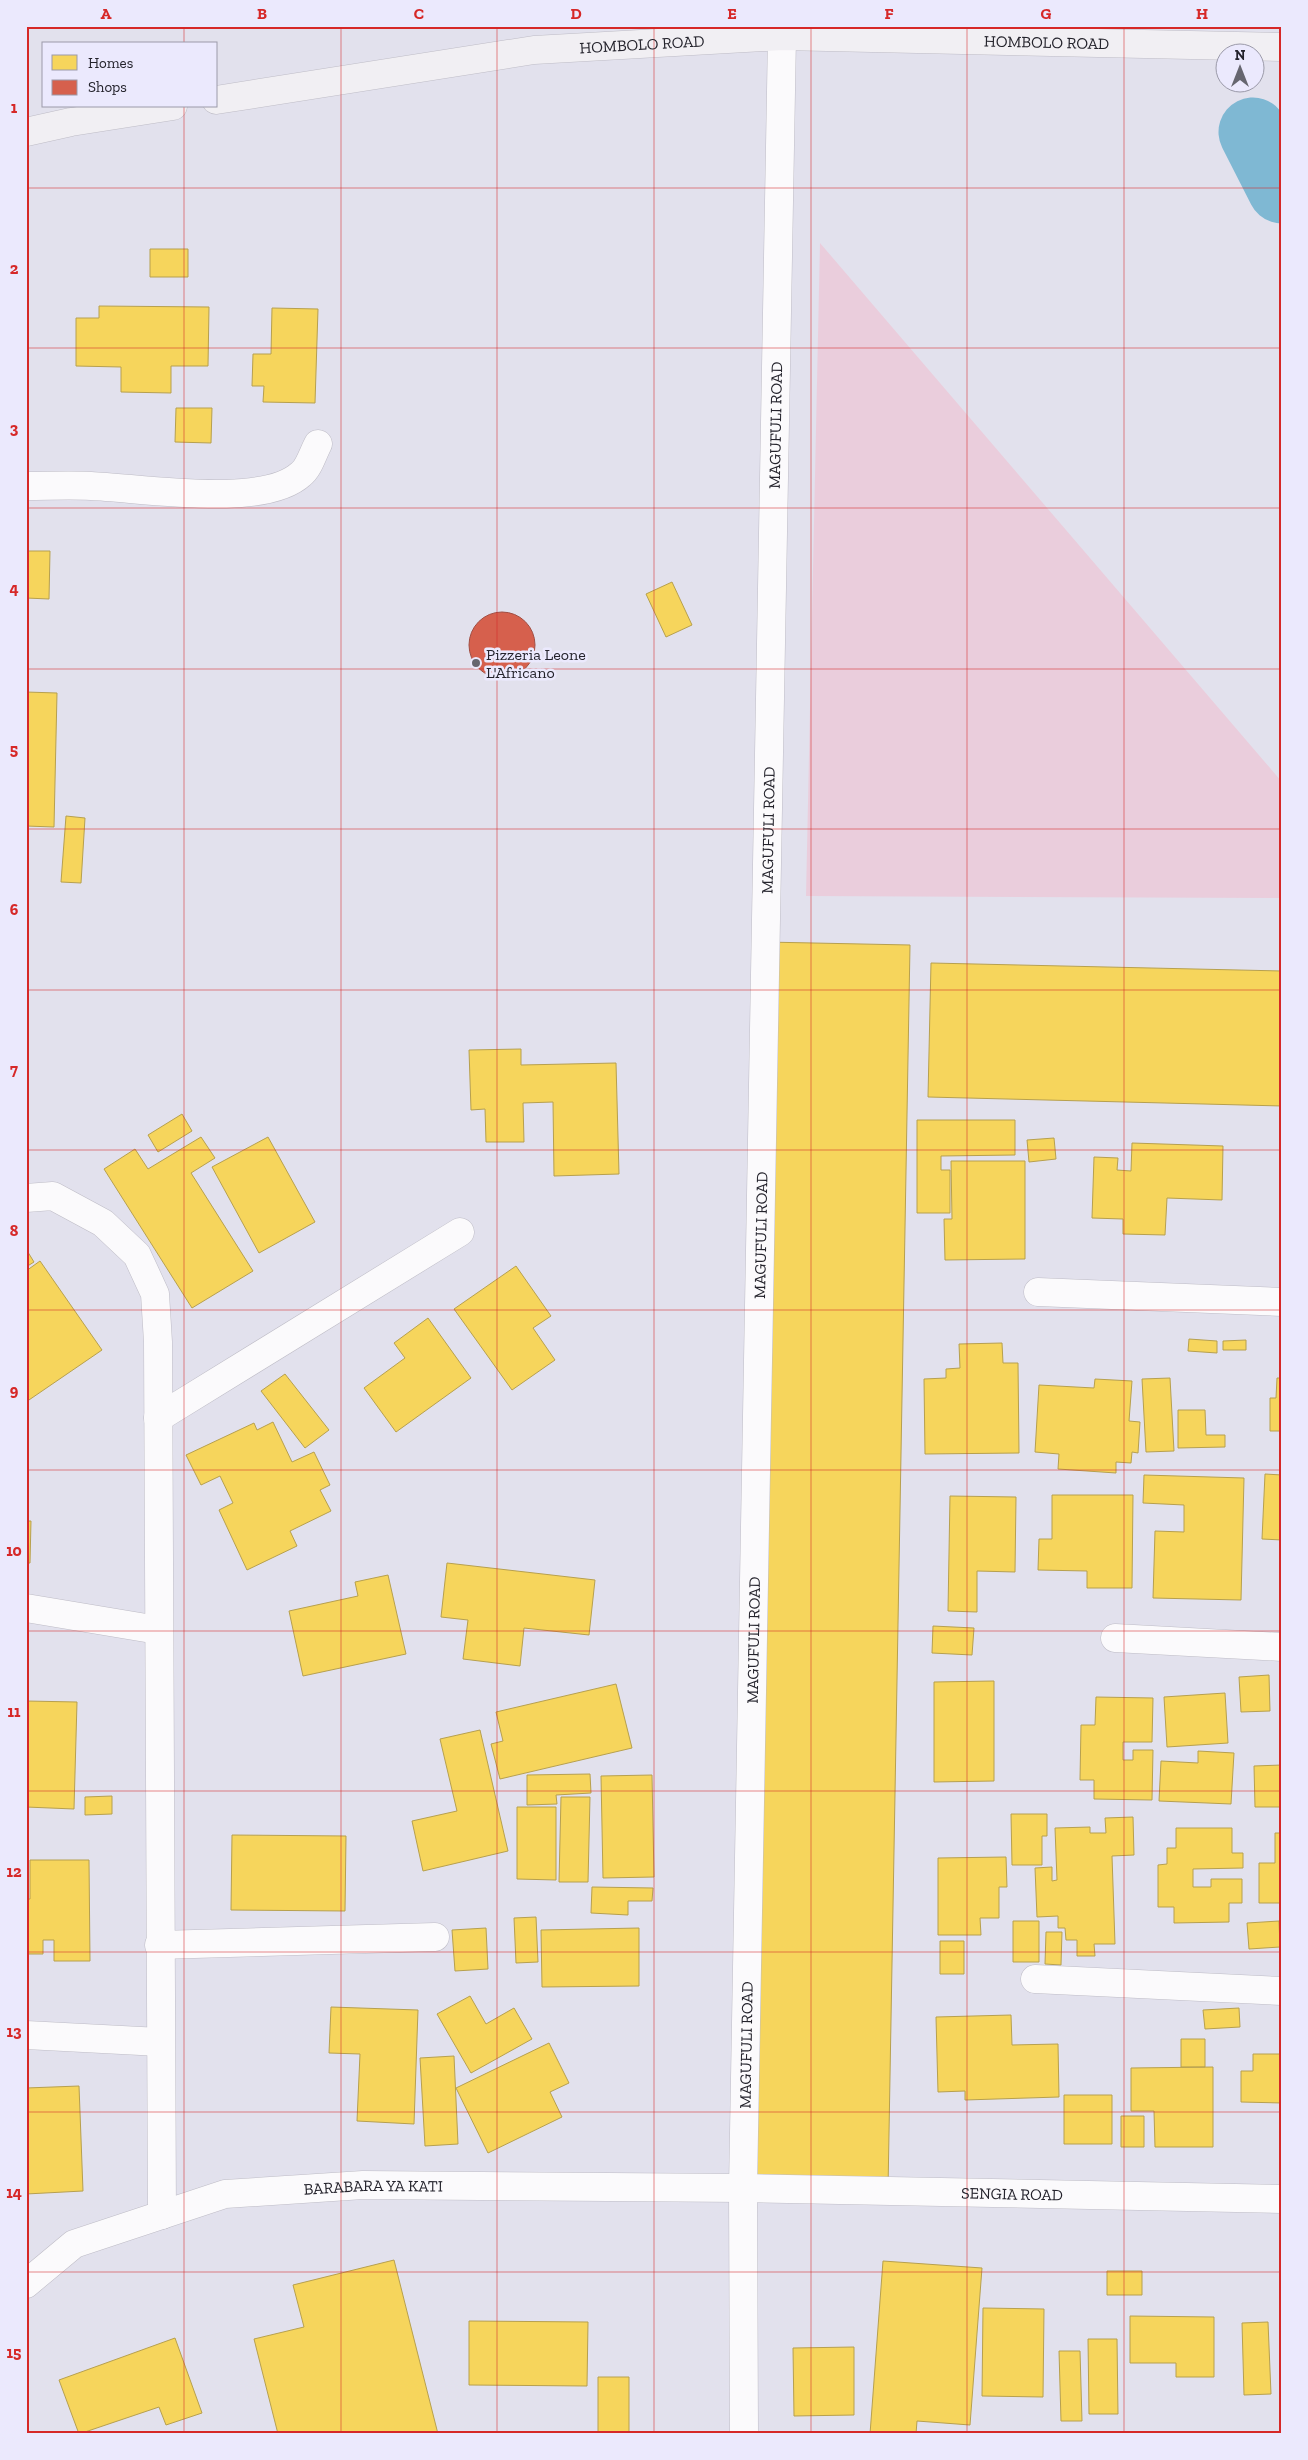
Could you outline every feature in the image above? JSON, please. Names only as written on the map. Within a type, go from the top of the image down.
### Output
[{"type":"street","name":"HOMBOLO ROAD","points":[[218,100],[534,50],[782,36],[1282,47]]},
{"type":"street","name":"MAGUFULI ROAD","points":[[744,2434],[743,2188],[782,36]]},
{"type":"street","points":[[26,132],[71,122],[160,108]]},
{"type":"street","points":[[26,486],[90,486],[244,494],[278,488],[302,474],[318,444]]},
{"type":"street","points":[[26,1198],[53,1196],[103,1223],[137,1255],[155,1294],[158,1342],[159,1945],[162,2215]]},
{"type":"street","points":[[158,1418],[460,1232]]},
{"type":"street","points":[[1038,1292],[1282,1302]]},
{"type":"street","points":[[26,1608],[158,1630]]},
{"type":"street","points":[[1115,1638],[1282,1647]]},
{"type":"street","points":[[159,1945],[435,1937]]},
{"type":"street","points":[[1036,1980],[1282,1991]]},
{"type":"street","points":[[26,2035],[160,2042]]},
{"type":"street","name":"BARABARA YA KATI","points":[[26,2284],[74,2244],[225,2194],[363,2185],[743,2188]]},
{"type":"street","name":"SENGIA ROAD","points":[[743,2188],[1282,2198]]},
{"type":"shaded area","points":[[820,243],[1282,782],[1282,898],[806,896]]},
{"type":"building: Homes","points":[[150,249],[188,249],[188,277],[150,277]]},
{"type":"building: Homes","points":[[99,306],[209,307],[208,366],[171,366],[171,393],[121,392],[121,367],[76,366],[76,318],[99,318]]},
{"type":"building: Homes","points":[[272,308],[318,309],[315,403],[263,402],[264,386],[252,386],[253,354],[271,354]]},
{"type":"building: Homes","points":[[176,408],[212,408],[211,443],[175,442]]},
{"type":"building: Homes","points":[[26,551],[50,551],[49,599],[26,598]]},
{"type":"building: Homes","points":[[672,582],[692,625],[666,637],[646,594]]},
{"type":"building: Homes","points":[[26,692],[57,693],[54,827],[26,826]]},
{"type":"building: Homes","points":[[66,816],[85,818],[81,883],[61,882]]},
{"type":"building: Homes","points":[[765,942],[910,945],[888,2190],[743,2188]]},
{"type":"building: Homes","points":[[931,963],[1282,971],[1282,1106],[928,1097]]},
{"type":"building: Homes","points":[[521,1049],[521,1065],[616,1063],[619,1174],[554,1176],[553,1102],[523,1103],[524,1142],[486,1142],[485,1109],[471,1110],[469,1050]]},
{"type":"building: Homes","points":[[182,1114],[192,1131],[158,1152],[148,1135]]},
{"type":"building: Homes","points":[[917,1120],[1015,1120],[1015,1155],[941,1156],[941,1170],[950,1170],[950,1213],[917,1213]]},
{"type":"building: Homes","points":[[201,1137],[215,1158],[191,1173],[253,1271],[192,1308],[104,1169],[135,1149],[148,1169]]},
{"type":"building: Homes","points":[[268,1137],[315,1222],[259,1253],[212,1167]]},
{"type":"building: Homes","points":[[1054,1138],[1056,1159],[1029,1162],[1027,1140]]},
{"type":"building: Homes","points":[[1132,1143],[1223,1146],[1222,1200],[1167,1198],[1165,1235],[1123,1234],[1123,1219],[1092,1218],[1094,1157],[1118,1158],[1117,1170],[1131,1171]]},
{"type":"building: Homes","points":[[951,1161],[1025,1161],[1025,1259],[945,1260],[944,1219],[952,1219]]},
{"type":"building: Homes","points":[[26,1249],[34,1262],[26,1267]]},
{"type":"building: Homes","points":[[40,1261],[102,1350],[26,1402],[26,1271]]},
{"type":"building: Homes","points":[[516,1266],[551,1316],[533,1328],[555,1360],[512,1390],[454,1309]]},
{"type":"building: Homes","points":[[428,1318],[471,1378],[396,1432],[364,1388],[405,1358],[394,1343]]},
{"type":"building: Homes","points":[[1189,1339],[1217,1341],[1217,1353],[1188,1351]]},
{"type":"building: Homes","points":[[1246,1340],[1246,1350],[1223,1350],[1223,1341]]},
{"type":"building: Homes","points":[[1002,1343],[1003,1363],[1018,1363],[1019,1453],[925,1454],[924,1379],[946,1378],[946,1369],[960,1368],[959,1344]]},
{"type":"building: Homes","points":[[285,1374],[329,1430],[305,1448],[261,1391]]},
{"type":"building: Homes","points":[[1170,1378],[1174,1451],[1146,1452],[1142,1379]]},
{"type":"building: Homes","points":[[1277,1378],[1282,1378],[1282,1431],[1270,1431],[1270,1398],[1276,1398]]},
{"type":"building: Homes","points":[[1095,1379],[1132,1381],[1129,1421],[1140,1422],[1138,1453],[1132,1452],[1131,1463],[1116,1462],[1116,1473],[1058,1469],[1059,1454],[1035,1452],[1039,1385],[1094,1388]]},
{"type":"building: Homes","points":[[1178,1410],[1205,1410],[1206,1435],[1225,1435],[1225,1447],[1178,1448]]},
{"type":"building: Homes","points":[[273,1422],[292,1462],[314,1452],[330,1485],[320,1490],[331,1511],[290,1531],[297,1546],[247,1570],[219,1510],[233,1503],[220,1476],[201,1485],[186,1455],[254,1423],[257,1430]]},
{"type":"building: Homes","points":[[1265,1474],[1282,1475],[1282,1540],[1262,1539]]},
{"type":"building: Homes","points":[[1144,1475],[1244,1478],[1241,1600],[1153,1598],[1155,1531],[1184,1532],[1184,1505],[1143,1503]]},
{"type":"building: Homes","points":[[1052,1495],[1133,1495],[1132,1588],[1087,1588],[1087,1571],[1038,1570],[1039,1539],[1052,1539]]},
{"type":"building: Homes","points":[[950,1496],[1016,1497],[1015,1572],[977,1571],[977,1612],[948,1611]]},
{"type":"building: Homes","points":[[26,1521],[31,1521],[30,1563],[26,1563]]},
{"type":"building: Homes","points":[[447,1563],[595,1580],[589,1635],[524,1628],[520,1666],[463,1659],[468,1620],[441,1617]]},
{"type":"building: Homes","points":[[388,1575],[406,1654],[303,1676],[289,1611],[358,1596],[355,1582]]},
{"type":"building: Homes","points":[[933,1626],[974,1628],[972,1655],[932,1653]]},
{"type":"building: Homes","points":[[1269,1675],[1270,1711],[1241,1712],[1239,1677]]},
{"type":"building: Homes","points":[[994,1681],[994,1781],[934,1782],[934,1682]]},
{"type":"building: Homes","points":[[616,1684],[632,1748],[500,1779],[491,1744],[503,1741],[496,1712]]},
{"type":"building: Homes","points":[[1225,1693],[1228,1743],[1167,1747],[1164,1697]]},
{"type":"building: Homes","points":[[1096,1697],[1153,1698],[1152,1742],[1123,1742],[1123,1760],[1133,1760],[1133,1750],[1153,1750],[1152,1800],[1094,1799],[1094,1780],[1080,1780],[1081,1725],[1095,1725]]},
{"type":"building: Homes","points":[[26,1701],[77,1702],[74,1809],[26,1807]]},
{"type":"building: Homes","points":[[480,1730],[508,1851],[423,1871],[412,1821],[457,1811],[440,1739]]},
{"type":"building: Homes","points":[[1198,1751],[1234,1753],[1231,1804],[1159,1801],[1161,1761],[1198,1763]]},
{"type":"building: Homes","points":[[1282,1765],[1282,1807],[1255,1807],[1254,1766]]},
{"type":"building: Homes","points":[[590,1774],[591,1793],[556,1795],[557,1804],[527,1805],[527,1775]]},
{"type":"building: Homes","points":[[652,1775],[654,1877],[603,1878],[601,1776]]},
{"type":"building: Homes","points":[[112,1796],[112,1814],[85,1815],[85,1797]]},
{"type":"building: Homes","points":[[561,1797],[590,1797],[588,1882],[559,1882]]},
{"type":"building: Homes","points":[[517,1807],[556,1807],[556,1880],[517,1879]]},
{"type":"building: Homes","points":[[1011,1814],[1047,1814],[1047,1836],[1042,1836],[1042,1865],[1012,1865]]},
{"type":"building: Homes","points":[[1133,1817],[1134,1855],[1112,1856],[1115,1944],[1094,1944],[1095,1956],[1077,1956],[1077,1940],[1066,1940],[1065,1928],[1058,1928],[1058,1916],[1037,1917],[1035,1868],[1052,1867],[1052,1881],[1057,1880],[1055,1828],[1090,1827],[1090,1833],[1106,1833],[1105,1818]]},
{"type":"building: Homes","points":[[1176,1828],[1232,1828],[1232,1853],[1243,1853],[1243,1868],[1193,1869],[1193,1887],[1211,1887],[1211,1879],[1242,1879],[1242,1903],[1229,1903],[1229,1922],[1174,1923],[1174,1907],[1158,1907],[1158,1865],[1167,1864],[1167,1848],[1176,1848]]},
{"type":"building: Homes","points":[[1275,1833],[1282,1833],[1282,1903],[1259,1903],[1259,1863],[1275,1863]]},
{"type":"building: Homes","points":[[232,1835],[346,1836],[345,1911],[231,1910]]},
{"type":"building: Homes","points":[[1006,1857],[1007,1887],[999,1887],[999,1918],[980,1918],[981,1935],[938,1935],[938,1858]]},
{"type":"building: Homes","points":[[30,1860],[89,1860],[90,1961],[54,1961],[54,1940],[43,1940],[43,1954],[26,1954],[26,1899],[30,1899]]},
{"type":"building: Homes","points":[[592,1887],[653,1888],[652,1901],[628,1901],[628,1915],[591,1913]]},
{"type":"building: Homes","points":[[536,1917],[538,1962],[516,1963],[514,1918]]},
{"type":"building: Homes","points":[[1013,1921],[1039,1921],[1039,1962],[1013,1962]]},
{"type":"building: Homes","points":[[1279,1921],[1280,1947],[1249,1949],[1247,1923]]},
{"type":"building: Homes","points":[[486,1928],[488,1969],[455,1971],[452,1930]]},
{"type":"building: Homes","points":[[639,1928],[639,1986],[542,1987],[541,1930]]},
{"type":"building: Homes","points":[[1046,1932],[1062,1932],[1061,1965],[1045,1964]]},
{"type":"building: Homes","points":[[940,1941],[964,1941],[964,1974],[940,1974]]},
{"type":"building: Homes","points":[[470,1996],[486,2024],[514,2008],[532,2039],[471,2073],[437,2014]]},
{"type":"building: Homes","points":[[331,2007],[418,2010],[414,2124],[357,2121],[360,2054],[329,2053]]},
{"type":"building: Homes","points":[[1239,2008],[1240,2027],[1205,2029],[1203,2010]]},
{"type":"building: Homes","points":[[1011,2015],[1012,2045],[1058,2044],[1059,2097],[965,2100],[965,2091],[938,2092],[936,2017]]},
{"type":"building: Homes","points":[[1181,2039],[1205,2039],[1205,2067],[1181,2067]]},
{"type":"building: Homes","points":[[549,2043],[569,2083],[550,2092],[562,2117],[488,2153],[456,2088]]},
{"type":"building: Homes","points":[[1253,2054],[1282,2054],[1282,2103],[1241,2102],[1241,2071],[1253,2071]]},
{"type":"building: Homes","points":[[454,2056],[458,2144],[425,2146],[420,2058]]},
{"type":"building: Homes","points":[[1213,2067],[1213,2147],[1155,2147],[1154,2111],[1131,2111],[1131,2068]]},
{"type":"building: Homes","points":[[79,2086],[83,2191],[26,2194],[26,2088]]},
{"type":"building: Homes","points":[[1064,2095],[1112,2095],[1112,2144],[1064,2144]]},
{"type":"building: Homes","points":[[1121,2116],[1144,2116],[1144,2147],[1121,2147]]},
{"type":"building: Homes","points":[[394,2260],[438,2434],[278,2434],[254,2339],[304,2327],[293,2285]]},
{"type":"building: Homes","points":[[883,2261],[982,2268],[970,2425],[917,2421],[916,2434],[870,2434]]},
{"type":"building: Homes","points":[[1107,2271],[1142,2271],[1142,2295],[1107,2295]]},
{"type":"building: Homes","points":[[983,2308],[1044,2309],[1043,2397],[982,2396]]},
{"type":"building: Homes","points":[[1130,2316],[1214,2317],[1214,2377],[1176,2377],[1176,2363],[1130,2363]]},
{"type":"building: Homes","points":[[469,2321],[588,2322],[587,2386],[469,2385]]},
{"type":"building: Homes","points":[[1268,2322],[1271,2394],[1244,2395],[1242,2323]]},
{"type":"building: Homes","points":[[175,2338],[202,2413],[166,2425],[159,2407],[79,2434],[59,2380]]},
{"type":"building: Homes","points":[[1088,2339],[1117,2339],[1118,2414],[1089,2414]]},
{"type":"building: Homes","points":[[854,2347],[854,2415],[794,2416],[793,2348]]},
{"type":"building: Homes","points":[[1059,2351],[1080,2351],[1082,2421],[1061,2421]]},
{"type":"building: Homes","points":[[598,2377],[629,2377],[629,2434],[598,2434]]},
{"type":"building: Shops","points":[[502,612],[514,615],[525,622],[532,633],[535,645],[532,657],[525,668],[514,675],[502,678],[490,675],[479,668],[472,657],[469,645],[472,633],[479,622],[490,615]]},
{"type":"waterway","points":[[1253,132],[1282,189]]},
{"type":"place","name":"Pizzeria Leone L'Africano","points":[[476,663]]}]
